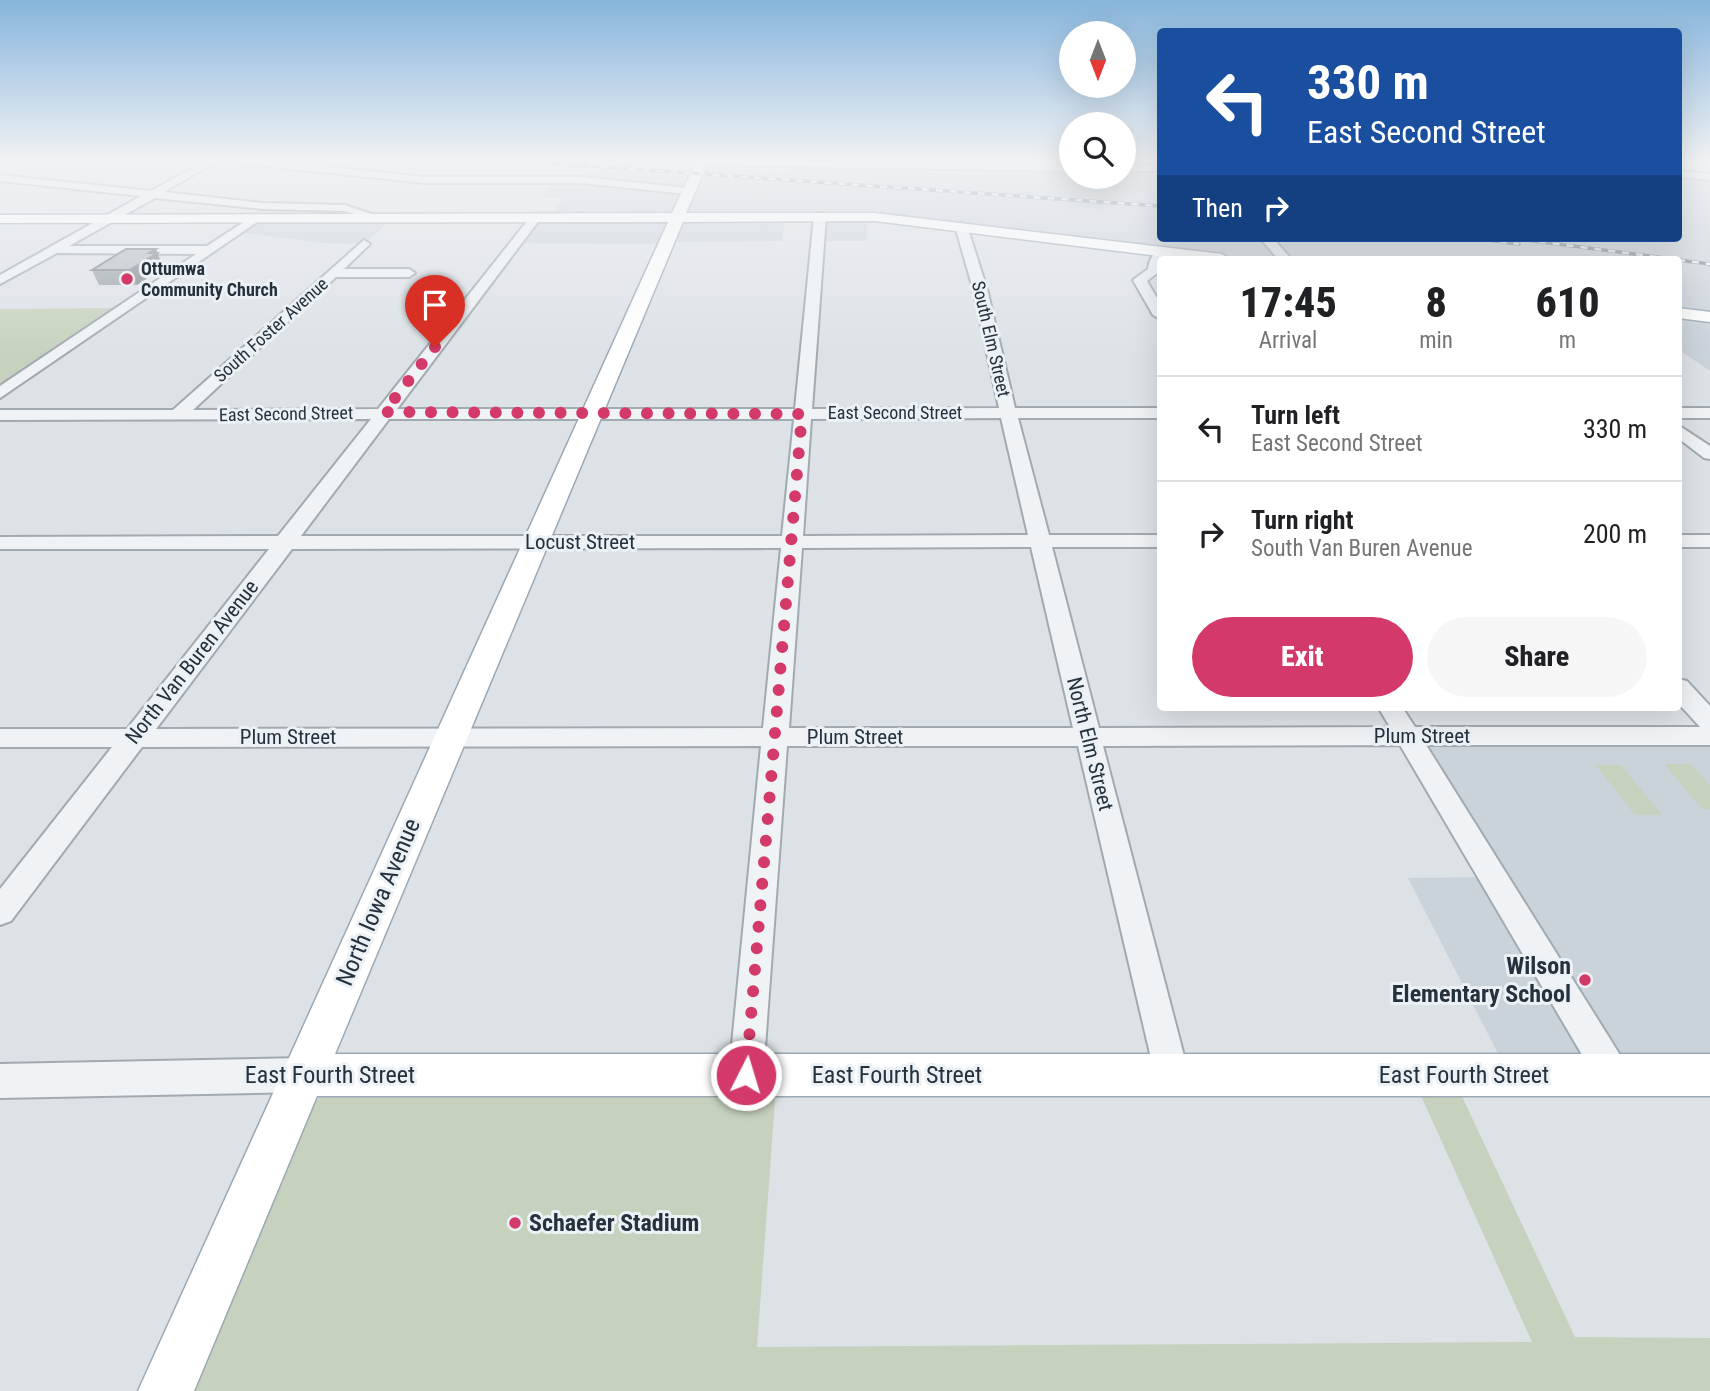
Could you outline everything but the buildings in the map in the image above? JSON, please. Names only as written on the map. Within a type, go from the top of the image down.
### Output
[{"type":"main road","name":"North Iowa Avenue","points":[[166,1391],[675,225]]},
{"type":"main road","points":[[951,225],[1196,256]]},
{"type":"main road","points":[[1682,314],[1710,317]]},
{"type":"main road","name":"East Fourth Street","points":[[303,1075],[1710,1075]]},
{"type":"street","points":[[0,280],[99,225]]},
{"type":"street","points":[[0,393],[247,225]]},
{"type":"street","name":"North Van Buren Avenue","points":[[0,912],[530,225]]},
{"type":"street","points":[[746,1075],[802,414],[814,313],[819,225]]},
{"type":"street","name":"South Elm Street","points":[[961,226],[980,289],[1008,412]]},
{"type":"street","points":[[1270,242],[1282,256]]},
{"type":"street","name":"South Foster Avenue","points":[[177,415],[364,244]]},
{"type":"street","points":[[54,250],[209,250]]},
{"type":"street","points":[[1159,256],[1162,252]]},
{"type":"street","points":[[1157,258],[1154,271],[1140,280],[1157,310]]},
{"type":"street","points":[[333,273],[409,273]]},
{"type":"street","name":"East Second Street","points":[[0,415],[384,412],[1157,413]]},
{"type":"street","name":"North Elm Street","points":[[1008,412],[1172,1075]]},
{"type":"street","points":[[1682,413],[1710,413]]},
{"type":"street","points":[[1682,432],[1710,454]]},
{"type":"street","name":"Locust Street","points":[[0,543],[1157,541]]},
{"type":"street","points":[[1682,541],[1710,541]]},
{"type":"street","points":[[1682,691],[1710,722]]},
{"type":"street","points":[[1392,711],[1613,1075]]},
{"type":"street","name":"Plum Street","points":[[0,738],[1710,736]]},
{"type":"street","name":"East Fourth Street","points":[[0,1081],[303,1075]]},
{"type":"shaded area","points":[[247,225],[385,225],[364,244],[322,243],[236,232]]},
{"type":"shaded area","points":[[530,225],[785,225],[782,241],[664,244],[516,243]]},
{"type":"shaded area","points":[[819,225],[867,225],[867,241],[818,241]]},
{"type":"shaded area","points":[[960,225],[1157,225],[1157,242],[1682,242],[1682,225],[1710,225],[1710,314],[1682,310],[1682,256],[1221,256]]},
{"type":"shaded area","points":[[1682,314],[1710,317],[1710,371],[1682,352]]},
{"type":"shaded area","name":"Wilson Elementary School","points":[[1407,736],[1710,736],[1710,1075],[1509,1075],[1408,878],[1491,877]]},
{"type":"green space","points":[[123,308],[0,393],[0,309]]},
{"type":"green space","points":[[1664,764],[1691,764],[1710,786],[1710,809],[1702,809]]},
{"type":"green space","points":[[1596,765],[1621,765],[1662,815],[1635,815]]},
{"type":"green space","name":"Schaefer Stadium","points":[[776,1087],[757,1347],[1532,1342],[1418,1089],[1459,1090],[1575,1337],[1710,1338],[1710,1391],[194,1391],[312,1108],[321,1095]]},
{"type":"railway","points":[[1503,242],[1519,244]]},
{"type":"railway","points":[[1542,242],[1650,256]]},
{"type":"railway","points":[[1682,260],[1710,264]]},
{"type":"place","name":"Ottumwa Community Church","points":[[127,279]]},
{"type":"place","name":"Wilson Elementary School","points":[[1585,980]]},
{"type":"place","name":"Schaefer Stadium","points":[[515,1223]]},
{"type":"route","points":[[435,347],[384,412],[802,414],[746,1075]]}]
